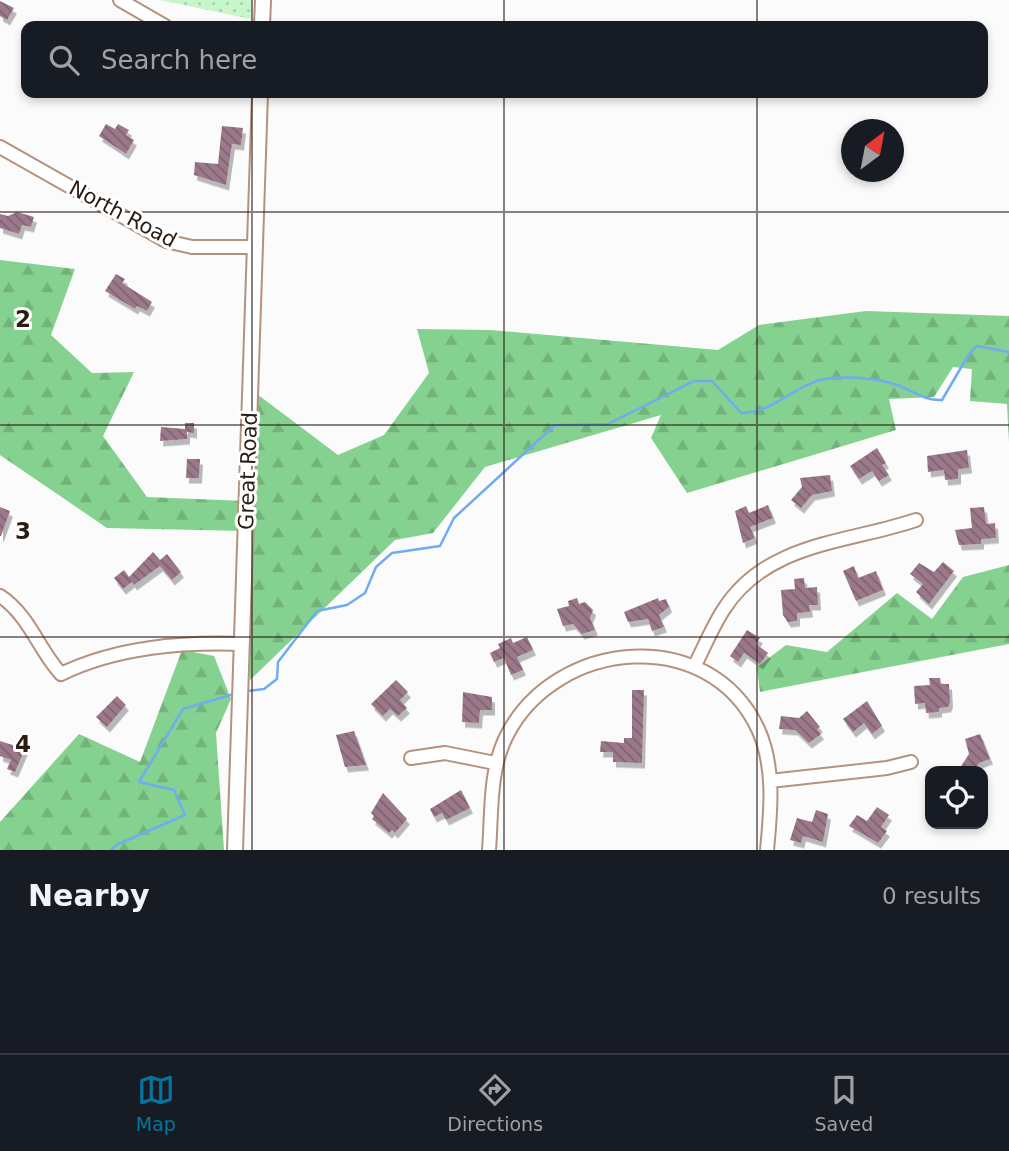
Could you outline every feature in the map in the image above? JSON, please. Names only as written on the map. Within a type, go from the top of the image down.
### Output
[{"type":"street","points":[[120,0],[156,21]]},
{"type":"street","points":[[262,21],[263,0]]},
{"type":"street","name":"Great Road","points":[[235,850],[260,98]]},
{"type":"street","name":"North Road","points":[[0,147],[166,241],[192,247],[255,247]]},
{"type":"street","points":[[694,667],[725,608],[760,573],[775,563],[811,546],[882,532],[916,520]]},
{"type":"street","points":[[0,596],[24,618],[47,659],[61,674],[81,664],[146,649],[183,644],[242,644]]},
{"type":"street","points":[[489,850],[495,763],[506,735],[526,706],[569,673],[607,659],[627,656],[666,658],[694,667],[726,687],[748,712],[763,741],[770,781],[767,850]]},
{"type":"street","points":[[411,758],[445,753],[495,763]]},
{"type":"street","points":[[770,781],[887,768],[911,762]]},
{"type":"green space","points":[[160,0],[252,0],[251,19]]},
{"type":"green space","points":[[0,260],[75,269],[51,335],[92,373],[134,372],[103,436],[147,497],[245,501],[249,388],[338,455],[384,435],[429,373],[417,329],[490,330],[718,350],[759,325],[866,311],[1009,316],[1009,443],[1007,404],[970,401],[972,369],[953,367],[934,397],[889,399],[896,430],[687,493],[651,438],[661,415],[485,467],[433,533],[395,540],[250,680],[244,531],[107,528],[0,455]]},
{"type":"green space","points":[[1009,565],[1009,644],[760,692],[757,667],[786,645],[827,652],[897,593],[932,619],[963,577]]},
{"type":"green space","points":[[182,650],[214,656],[231,699],[216,733],[224,850],[0,850],[0,822],[79,734],[140,762]]},
{"type":"building","points":[[0,1],[14,8],[7,20],[0,16]]},
{"type":"building","points":[[106,124],[115,129],[118,124],[129,130],[126,135],[134,140],[126,154],[99,136]]},
{"type":"building","points":[[222,126],[243,128],[241,145],[232,144],[226,185],[194,175],[195,162],[218,164]]},
{"type":"building","points":[[17,212],[34,217],[31,227],[22,225],[19,234],[0,228],[0,214],[8,216]]},
{"type":"building","points":[[116,274],[125,279],[122,283],[152,302],[147,311],[137,306],[135,309],[105,291]]},
{"type":"building","points":[[185,423],[194,423],[194,433],[187,432],[187,439],[160,441],[161,427],[185,429]]},
{"type":"building","points":[[877,448],[886,463],[882,465],[889,475],[879,481],[872,471],[859,479],[850,466]]},
{"type":"building","points":[[967,450],[969,468],[958,469],[958,479],[945,480],[944,470],[928,472],[927,456]]},
{"type":"building","points":[[187,459],[200,459],[199,478],[186,478]]},
{"type":"building","points":[[830,475],[832,491],[812,495],[801,508],[791,500],[802,487],[800,478]]},
{"type":"building","points":[[768,505],[773,518],[750,527],[755,538],[743,543],[735,511],[746,506],[749,513]]},
{"type":"building","points":[[0,507],[10,511],[1,536],[0,536]]},
{"type":"building","points":[[984,507],[986,524],[995,523],[996,538],[981,539],[981,544],[959,545],[955,530],[972,528],[970,508]]},
{"type":"building","points":[[153,552],[160,560],[167,554],[181,572],[172,580],[160,566],[134,585],[132,582],[123,589],[114,578],[124,570],[129,577]]},
{"type":"building","points":[[943,562],[954,571],[929,604],[916,592],[923,584],[910,574],[919,563],[934,572]]},
{"type":"building","points":[[854,566],[858,578],[876,571],[883,590],[856,601],[843,571]]},
{"type":"building","points":[[804,578],[805,588],[817,587],[818,605],[809,605],[810,612],[797,613],[797,621],[788,622],[783,615],[781,590],[795,589],[794,579]]},
{"type":"building","points":[[577,598],[579,604],[585,602],[593,610],[590,618],[595,630],[582,634],[573,624],[563,626],[557,609],[569,606],[568,601]]},
{"type":"building","points":[[658,598],[659,601],[666,599],[669,607],[659,615],[664,627],[652,631],[648,619],[628,622],[624,612]]},
{"type":"building","points":[[747,630],[760,638],[756,644],[768,653],[760,664],[744,653],[738,662],[730,656]]},
{"type":"building","points":[[527,637],[533,650],[517,657],[523,670],[511,675],[504,658],[494,662],[490,653],[500,648],[498,644],[511,638],[513,643]]},
{"type":"building","points":[[929,678],[940,678],[941,684],[949,684],[950,702],[948,707],[939,708],[939,712],[926,713],[925,703],[915,704],[914,686],[930,685]]},
{"type":"building","points":[[396,680],[408,692],[400,700],[407,708],[398,716],[390,709],[383,716],[371,704]]},
{"type":"building","points":[[632,690],[644,690],[642,763],[613,762],[613,752],[600,752],[601,741],[624,743],[624,738],[632,738]]},
{"type":"building","points":[[463,692],[492,697],[492,710],[480,710],[479,723],[462,722]]},
{"type":"building","points":[[117,696],[126,705],[107,727],[96,717]]},
{"type":"building","points":[[867,701],[882,726],[872,734],[864,723],[853,732],[843,719]]},
{"type":"building","points":[[807,711],[820,727],[817,729],[821,734],[809,743],[795,730],[779,729],[781,716],[799,718]]},
{"type":"building","points":[[354,731],[366,765],[345,767],[336,735]]},
{"type":"building","points":[[980,734],[990,759],[977,766],[961,766],[969,754],[965,739]]},
{"type":"building","points":[[0,741],[25,749],[15,772],[7,769],[11,760],[0,756]]},
{"type":"building","points":[[461,790],[470,808],[446,820],[442,813],[434,817],[430,809]]},
{"type":"building","points":[[383,793],[407,819],[395,833],[392,830],[389,833],[372,819],[374,816],[371,813]]},
{"type":"building","points":[[877,807],[889,815],[881,827],[887,831],[878,843],[849,826],[857,815],[867,821]]},
{"type":"building","points":[[816,810],[828,814],[823,842],[803,836],[801,843],[790,840],[797,818],[812,822]]},
{"type":"waterway","points":[[247,691],[264,689],[277,679],[278,662],[317,611],[347,605],[365,593],[376,567],[392,553],[440,546],[454,518],[555,425],[608,424],[694,381],[712,381],[741,413],[772,405],[820,380],[838,378],[880,381],[925,397],[942,400],[969,354],[977,346],[1009,352]]},
{"type":"waterway","points":[[111,850],[116,845],[185,815],[174,790],[139,782],[183,709],[234,694]]}]
